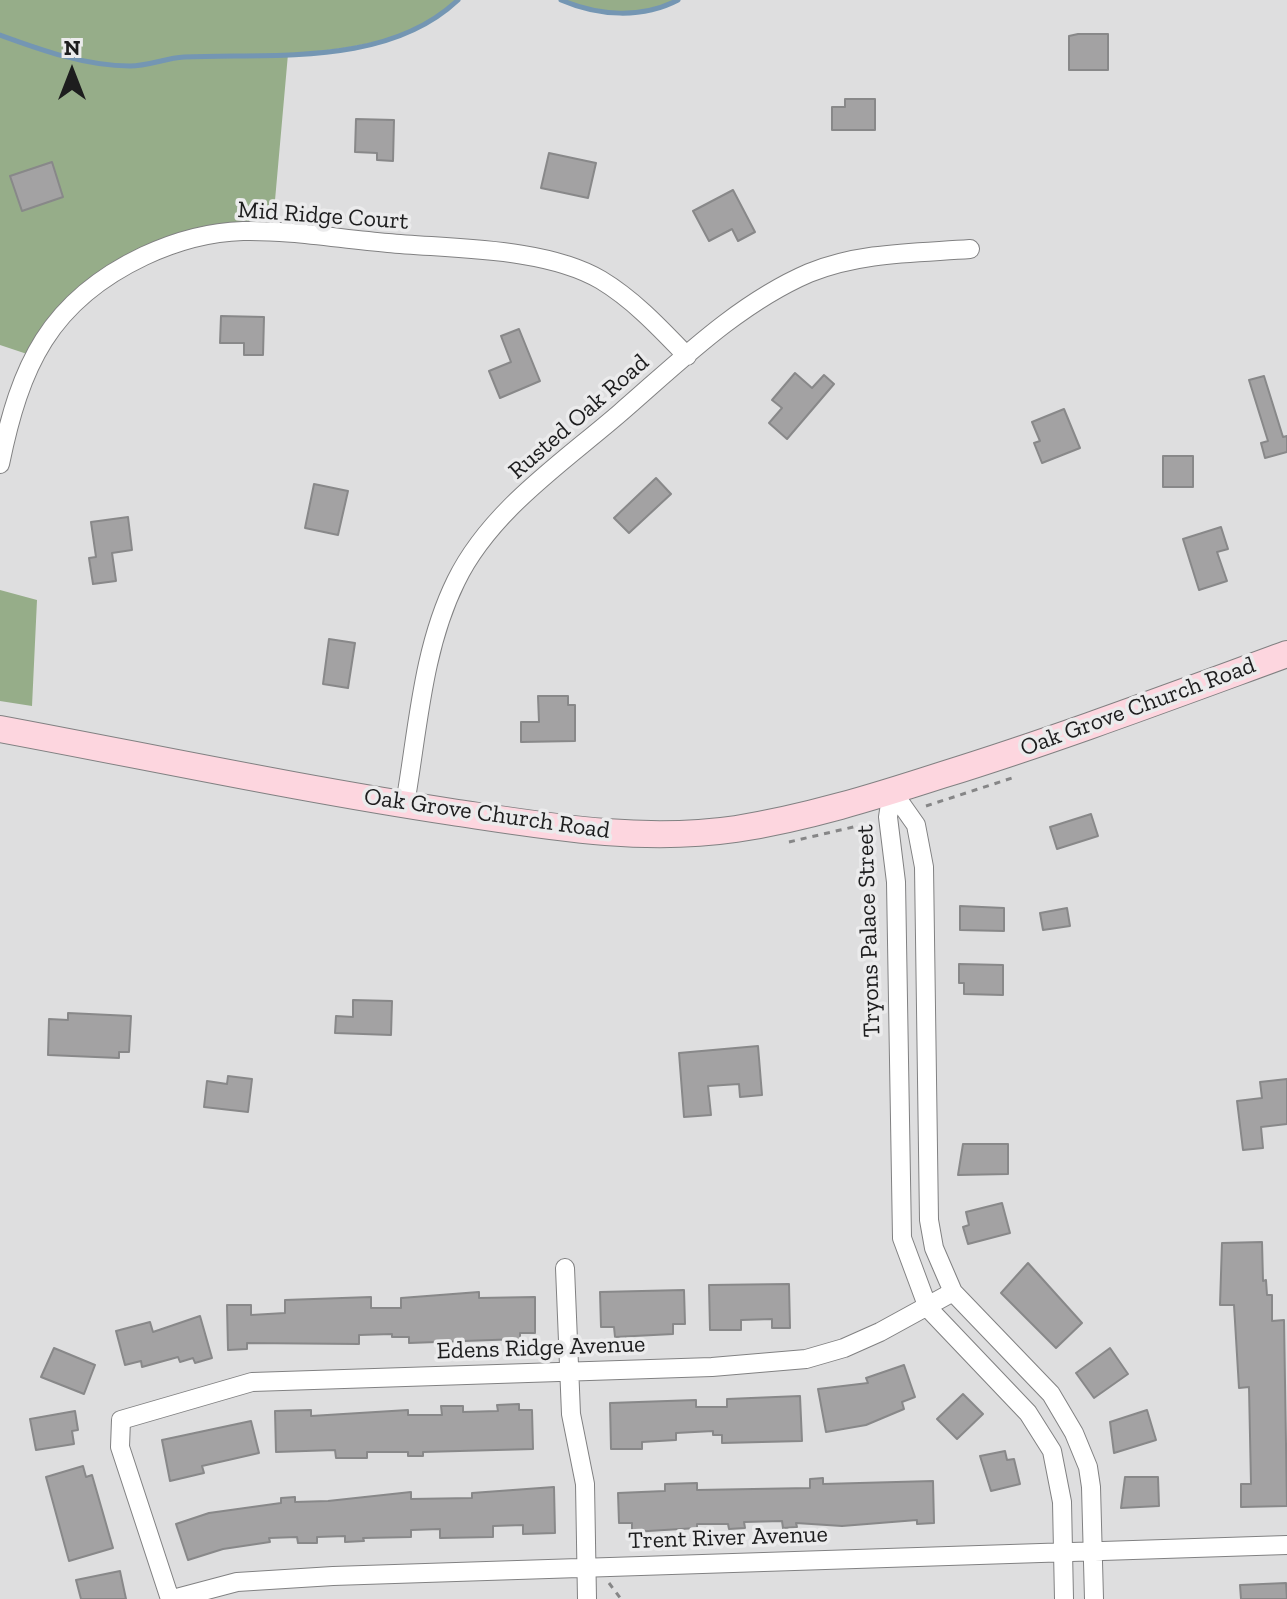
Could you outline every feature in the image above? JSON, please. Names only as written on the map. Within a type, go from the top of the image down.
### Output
[{"type":"main road","name":"Oak Grove Church Road","points":[[0,729],[405,804],[588,832],[670,834],[735,829],[808,815],[892,791],[1038,745],[1287,654]]},
{"type":"street","name":"Mid Ridge Court","points":[[0,464],[10,411],[24,374],[42,339],[68,307],[118,269],[157,250],[199,237],[243,231],[498,253],[552,262],[599,279],[647,314],[687,356]]},
{"type":"street","name":"Rusted Oak Road","points":[[405,804],[433,637],[457,580],[485,536],[518,501],[687,356],[758,300],[806,275],[850,260],[970,249]]},
{"type":"street","name":"Tryons Palace Street","points":[[892,791],[916,825],[924,867],[929,1220],[934,1248],[953,1292],[1051,1394],[1074,1433],[1088,1467],[1091,1487],[1094,1599]]},
{"type":"street","name":"Tryons Palace Street","points":[[892,791],[888,817],[896,882],[902,1238],[928,1308],[1028,1413],[1052,1451],[1062,1502],[1064,1599]]},
{"type":"street","points":[[897,1037],[926,1036]]},
{"type":"street","points":[[565,1268],[571,1414],[585,1484],[587,1599]]},
{"type":"street","name":"Edens Ridge Avenue","points":[[171,1599],[120,1447],[121,1420],[252,1382],[712,1367],[806,1359],[844,1348],[928,1308],[953,1292]]},
{"type":"street","name":"Trent River Avenue","points":[[171,1599],[237,1582],[586,1567],[1287,1545]]},
{"type":"path","points":[[926,806],[1012,778]]},
{"type":"path","points":[[789,842],[866,824]]},
{"type":"path","points":[[606,1579],[621,1599]]},
{"type":"green space","points":[[0,0],[458,0],[421,26],[400,35],[333,50],[288,54],[272,234],[243,231],[118,269],[33,356],[0,345]]},
{"type":"green space","points":[[561,0],[678,0],[650,10],[620,13],[590,9]]},
{"type":"green space","points":[[0,590],[37,600],[32,706],[0,701]]},
{"type":"building","points":[[1108,34],[1108,70],[1069,70],[1069,36]]},
{"type":"building","points":[[845,99],[875,99],[875,130],[832,130],[832,107],[845,107]]},
{"type":"building","points":[[356,119],[394,120],[393,161],[377,160],[377,153],[355,152]]},
{"type":"building","points":[[549,153],[596,163],[588,198],[541,188]]},
{"type":"building","points":[[52,162],[63,197],[22,211],[10,176]]},
{"type":"building","points":[[733,190],[755,232],[738,241],[732,229],[709,241],[693,211]]},
{"type":"building","points":[[221,316],[264,317],[263,355],[244,355],[244,343],[220,343]]},
{"type":"building","points":[[519,329],[540,381],[500,398],[489,371],[511,362],[501,336]]},
{"type":"building","points":[[795,373],[812,388],[824,375],[834,384],[787,439],[769,423],[782,408],[772,400]]},
{"type":"building","points":[[1264,376],[1283,437],[1287,436],[1287,452],[1265,458],[1261,443],[1268,441],[1249,380]]},
{"type":"building","points":[[1064,409],[1080,448],[1042,463],[1034,443],[1040,441],[1032,422]]},
{"type":"building","points":[[1163,456],[1193,456],[1193,487],[1163,487]]},
{"type":"building","points":[[656,478],[671,494],[629,533],[614,518]]},
{"type":"building","points":[[314,484],[348,491],[338,535],[305,528]]},
{"type":"building","points":[[128,517],[132,550],[112,553],[116,581],[93,584],[89,558],[96,557],[91,522]]},
{"type":"building","points":[[1221,527],[1228,549],[1217,552],[1227,581],[1199,590],[1183,539]]},
{"type":"building","points":[[329,639],[355,643],[348,688],[323,684]]},
{"type":"building","points":[[538,696],[568,696],[568,705],[575,705],[575,741],[521,742],[521,722],[539,722]]},
{"type":"building","points":[[1091,814],[1098,836],[1057,849],[1050,827]]},
{"type":"building","points":[[960,906],[1004,908],[1004,931],[960,930]]},
{"type":"building","points":[[1067,908],[1070,926],[1043,930],[1040,913]]},
{"type":"building","points":[[959,964],[1003,965],[1003,995],[964,994],[964,983],[959,983]]},
{"type":"building","points":[[353,1000],[392,1001],[391,1035],[335,1033],[336,1016],[353,1017]]},
{"type":"building","points":[[68,1013],[131,1016],[129,1052],[119,1052],[119,1058],[48,1055],[49,1019],[68,1020]]},
{"type":"building","points":[[758,1046],[762,1095],[740,1097],[739,1084],[708,1086],[711,1115],[684,1117],[679,1053]]},
{"type":"building","points":[[228,1076],[252,1079],[248,1112],[204,1107],[207,1081],[227,1084]]},
{"type":"building","points":[[1287,1079],[1287,1124],[1261,1127],[1263,1148],[1243,1150],[1237,1101],[1262,1098],[1260,1082]]},
{"type":"building","points":[[963,1144],[1008,1144],[1008,1174],[958,1175]]},
{"type":"building","points":[[1002,1203],[1010,1233],[968,1244],[963,1227],[969,1225],[966,1212]]},
{"type":"building","points":[[1262,1242],[1263,1281],[1266,1280],[1267,1295],[1272,1295],[1272,1321],[1284,1320],[1287,1506],[1241,1507],[1241,1484],[1251,1484],[1249,1387],[1239,1388],[1234,1305],[1220,1305],[1222,1243]]},
{"type":"building","points":[[1028,1263],[1082,1323],[1056,1348],[1001,1293]]},
{"type":"building","points":[[789,1284],[790,1328],[772,1328],[772,1319],[741,1320],[741,1330],[710,1330],[709,1285]]},
{"type":"building","points":[[684,1290],[685,1324],[673,1324],[673,1334],[615,1337],[614,1327],[601,1327],[600,1292]]},
{"type":"building","points":[[479,1292],[479,1298],[535,1297],[535,1333],[520,1333],[520,1339],[409,1343],[409,1337],[392,1337],[392,1334],[359,1335],[359,1344],[247,1343],[247,1349],[228,1350],[227,1305],[251,1305],[251,1315],[285,1313],[285,1300],[371,1297],[371,1308],[401,1308],[401,1298]]},
{"type":"building","points":[[200,1316],[212,1358],[195,1363],[193,1358],[180,1362],[178,1357],[142,1367],[141,1361],[125,1365],[116,1331],[150,1322],[153,1332]]},
{"type":"building","points":[[54,1348],[95,1365],[84,1394],[41,1377]]},
{"type":"building","points":[[1110,1348],[1128,1374],[1094,1398],[1076,1373]]},
{"type":"building","points":[[904,1365],[915,1397],[902,1402],[904,1409],[866,1425],[826,1432],[818,1389],[868,1383],[866,1378]]},
{"type":"building","points":[[963,1394],[983,1414],[957,1439],[937,1419]]},
{"type":"building","points":[[800,1396],[802,1441],[722,1443],[722,1435],[713,1435],[713,1431],[676,1433],[676,1440],[642,1442],[642,1449],[611,1449],[610,1403],[696,1400],[696,1407],[727,1407],[727,1399]]},
{"type":"building","points":[[519,1404],[519,1410],[532,1410],[533,1449],[423,1452],[423,1456],[408,1456],[408,1452],[367,1452],[367,1458],[336,1458],[335,1450],[276,1452],[275,1411],[311,1410],[311,1416],[408,1410],[408,1415],[442,1415],[441,1406],[463,1406],[463,1412],[498,1411],[497,1405]]},
{"type":"building","points":[[1147,1410],[1156,1440],[1114,1453],[1110,1422]]},
{"type":"building","points":[[75,1411],[78,1430],[72,1431],[74,1444],[36,1450],[30,1419]]},
{"type":"building","points":[[251,1421],[259,1453],[202,1466],[204,1473],[170,1481],[162,1440]]},
{"type":"building","points":[[1005,1451],[1007,1460],[1014,1459],[1020,1484],[991,1491],[980,1456]]},
{"type":"building","points":[[83,1466],[86,1477],[92,1475],[113,1548],[69,1561],[46,1477]]},
{"type":"building","points":[[1125,1477],[1158,1477],[1159,1506],[1121,1508]]},
{"type":"building","points":[[823,1478],[823,1484],[933,1481],[934,1523],[917,1524],[917,1520],[842,1526],[796,1523],[797,1527],[783,1528],[782,1521],[744,1522],[745,1528],[729,1529],[728,1524],[697,1524],[697,1528],[632,1532],[632,1523],[619,1523],[618,1493],[665,1491],[665,1484],[697,1483],[697,1490],[810,1488],[810,1479]]},
{"type":"building","points":[[554,1487],[555,1533],[523,1534],[523,1525],[493,1526],[493,1537],[440,1538],[440,1529],[411,1530],[411,1537],[363,1538],[364,1541],[345,1542],[345,1536],[317,1537],[317,1543],[298,1543],[297,1537],[269,1538],[270,1542],[223,1549],[188,1560],[176,1524],[209,1513],[281,1503],[281,1498],[295,1497],[295,1502],[328,1501],[411,1492],[411,1499],[472,1498],[472,1493]]},
{"type":"building","points":[[120,1571],[126,1599],[81,1599],[76,1580]]},
{"type":"building","points":[[1286,1583],[1287,1599],[1241,1599],[1240,1585]]},
{"type":"waterway","points":[[0,35],[64,56],[113,65],[137,66],[184,57],[291,55],[364,46],[398,37],[429,22],[458,0]]},
{"type":"waterway","points":[[561,0],[590,9],[620,13],[650,10],[678,0]]}]
